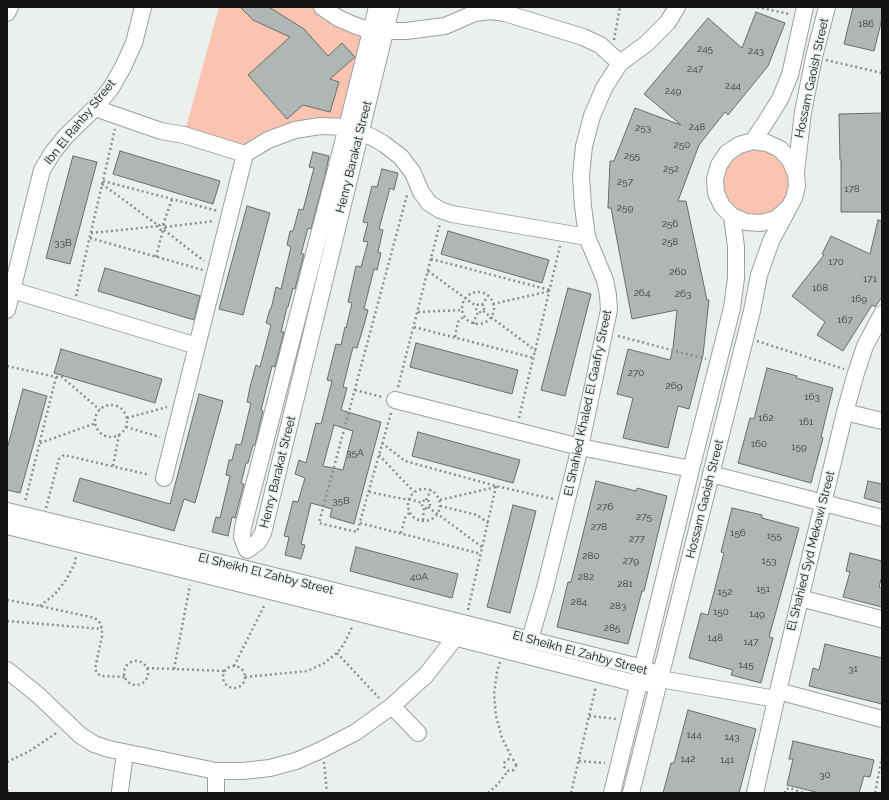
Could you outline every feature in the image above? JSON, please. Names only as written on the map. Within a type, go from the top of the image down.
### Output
[{"type":"street","points":[[7,13],[10,7]]},
{"type":"street","name":"Ibn El Rahby Street","points":[[7,310],[42,170],[53,152],[66,136],[95,108],[111,88],[124,66],[134,43],[143,7]]},
{"type":"street","points":[[322,7],[338,18],[354,25],[378,31],[445,26],[475,13],[490,11],[505,13],[582,37],[600,45],[615,58]]},
{"type":"street","name":"Henry Barakat Street","points":[[377,7],[378,31]]},
{"type":"street","name":"Henry Barakat Street","points":[[353,129],[263,533],[258,542],[247,550],[242,537],[243,527],[353,129],[378,31],[391,7]]},
{"type":"street","name":"El Shahied Khaled El Gaafry Street","points":[[530,640],[545,588],[580,447],[609,310],[605,280],[587,237],[581,176],[584,146],[592,116],[615,58],[646,44],[668,22],[677,7]]},
{"type":"street","name":"Hossam Gaoish Street","points":[[796,174],[803,112],[814,58],[828,7]]},
{"type":"street","name":"Hossam Gaoish Street","points":[[753,141],[780,98],[790,75],[804,12]]},
{"type":"street","points":[[95,108],[161,131],[184,135],[244,154]]},
{"type":"street","points":[[164,478],[244,154],[268,140],[295,130],[320,126],[353,129],[378,140],[401,157],[413,174],[421,192],[429,203],[443,211],[452,214],[587,237]]},
{"type":"street","points":[[753,141],[767,143],[780,149],[790,160],[796,174],[797,186],[794,198],[787,209],[776,218],[761,223],[746,222],[732,216],[722,206],[716,193],[715,179],[719,165],[727,153],[739,145],[753,141]]},
{"type":"street","name":"Hossam Gaoish Street","points":[[631,793],[745,337],[759,275],[771,241],[787,209]]},
{"type":"street","name":"Hossam Gaoish Street","points":[[612,793],[732,308],[736,278],[736,247],[732,216]]},
{"type":"street","points":[[12,290],[197,346]]},
{"type":"street","name":"El Shahied Syd Mekawi Street","points":[[755,793],[845,412],[865,346],[882,314]]},
{"type":"street","points":[[395,400],[580,447],[691,469]]},
{"type":"street","points":[[845,412],[882,421]]},
{"type":"street","points":[[711,474],[882,518]]},
{"type":"street","name":"El Sheikh El Zahby Street","points":[[7,526],[638,684],[650,683],[660,679],[652,672],[642,668],[14,512]]},
{"type":"street","points":[[800,598],[881,619]]},
{"type":"street","points":[[7,670],[38,695],[68,725],[94,744],[109,750],[216,771],[243,771],[270,768],[296,761],[356,732],[390,708],[426,674],[455,638]]},
{"type":"street","points":[[660,679],[777,695],[882,719]]},
{"type":"street","points":[[390,708],[418,734]]},
{"type":"street","points":[[120,790],[125,753]]},
{"type":"street","points":[[216,771],[216,793]]},
{"type":"path","points":[[615,58],[620,7]]},
{"type":"path","points":[[757,7],[804,12]]},
{"type":"path","points":[[814,58],[882,73]]},
{"type":"path","points":[[74,308],[118,116]]},
{"type":"path","points":[[413,174],[319,523],[357,532],[395,400],[443,211]]},
{"type":"path","points":[[102,182],[172,199],[229,217]]},
{"type":"path","points":[[102,182],[159,226],[160,230],[164,228],[229,217]]},
{"type":"path","points":[[156,257],[172,199]]},
{"type":"path","points":[[91,233],[159,226],[164,228],[216,271]]},
{"type":"path","points":[[516,431],[563,233]]},
{"type":"path","points":[[90,238],[156,257],[216,271]]},
{"type":"path","points":[[431,259],[550,290]]},
{"type":"path","points":[[428,271],[476,306],[477,311],[479,312]]},
{"type":"path","points":[[493,304],[550,290]]},
{"type":"path","points":[[478,292],[488,296],[493,304],[493,313],[491,317],[483,323],[474,324],[470,322],[464,316],[462,310],[465,298],[478,292]]},
{"type":"path","points":[[488,296],[482,305],[484,309],[483,311],[536,350]]},
{"type":"path","points":[[476,306],[480,304],[482,305]]},
{"type":"path","points":[[418,312],[462,310]]},
{"type":"path","points":[[474,324],[476,315],[483,311]]},
{"type":"path","points":[[455,337],[458,322],[464,316]]},
{"type":"path","points":[[414,327],[534,358]]},
{"type":"path","points":[[605,333],[718,362]]},
{"type":"path","points":[[745,337],[856,373]]},
{"type":"path","points":[[7,366],[62,377],[100,410]]},
{"type":"path","points":[[14,512],[40,443],[56,377]]},
{"type":"path","points":[[354,390],[395,400]]},
{"type":"path","points":[[127,418],[183,402]]},
{"type":"path","points":[[106,406],[117,406],[122,409],[127,418],[126,427],[119,434],[111,437],[106,436],[98,428],[96,423],[96,418],[100,410],[106,406]]},
{"type":"path","points":[[40,443],[96,423]]},
{"type":"path","points":[[126,427],[174,441]]},
{"type":"path","points":[[113,466],[119,434]]},
{"type":"path","points":[[382,443],[403,460],[496,487],[566,502]]},
{"type":"path","points":[[43,520],[60,457],[66,455],[164,478]]},
{"type":"path","points":[[379,455],[414,492]]},
{"type":"path","points":[[440,500],[496,487]]},
{"type":"path","points":[[465,623],[496,487]]},
{"type":"path","points":[[421,489],[431,490],[437,494],[440,500],[438,514],[431,519],[423,520],[413,516],[410,512],[408,504],[414,492],[421,489]]},
{"type":"path","points":[[369,492],[422,503],[426,500],[431,490]]},
{"type":"path","points":[[426,500],[430,504],[428,507]]},
{"type":"path","points":[[422,503],[424,507],[423,520]]},
{"type":"path","points":[[440,506],[477,515],[488,522]]},
{"type":"path","points":[[424,507],[428,507],[482,547]]},
{"type":"path","points":[[401,533],[404,518],[410,512]]},
{"type":"path","points":[[360,523],[481,554]]},
{"type":"path","points":[[40,606],[55,594],[66,580],[75,563],[79,544]]},
{"type":"path","points":[[174,669],[192,572]]},
{"type":"path","points":[[234,666],[242,669],[245,677],[239,688],[230,688],[224,683],[223,679],[225,671],[234,666],[271,591]]},
{"type":"path","points":[[7,600],[95,618],[100,623],[102,629],[102,636],[95,669],[97,673],[101,676],[125,677]]},
{"type":"path","points":[[245,677],[307,671],[323,664],[337,653],[344,644],[359,613]]},
{"type":"path","points":[[7,621],[102,629]]},
{"type":"path","points":[[488,793],[498,784],[508,771],[514,770],[517,765],[502,738],[496,716],[494,694],[497,672],[503,650]]},
{"type":"path","points":[[337,653],[390,708]]},
{"type":"path","points":[[147,668],[148,677],[142,684],[133,685],[128,683],[125,677],[125,670],[131,663],[140,662],[147,668],[225,671]]},
{"type":"path","points":[[571,793],[598,674]]},
{"type":"path","points":[[589,716],[630,721]]},
{"type":"path","points":[[7,762],[47,741],[68,725]]},
{"type":"path","points":[[321,750],[325,768],[327,793]]},
{"type":"path","points":[[875,793],[882,757]]},
{"type":"path","points":[[508,771],[505,769],[504,763],[506,760],[512,758]]},
{"type":"path","points":[[579,761],[619,764]]},
{"type":"path","points":[[785,793],[786,789],[789,788],[804,793]]},
{"type":"path","points":[[7,790],[11,793]]},
{"type":"shaded area","points":[[219,7],[322,7],[371,31],[347,127],[333,126],[245,154],[184,135]]},
{"type":"shaded area","points":[[753,141],[790,160],[794,198],[761,223],[722,206],[719,165]]},
{"type":"building","points":[[240,7],[269,7],[304,29],[328,56],[342,43],[355,57],[330,79],[339,82],[330,112],[303,105],[287,119],[248,75],[290,37],[253,20]]},
{"type":"building","points":[[853,7],[882,7],[882,19],[874,51],[844,44]]},
{"type":"building","points":[[756,12],[785,23],[768,66],[728,115],[725,112],[699,145],[678,201],[686,201],[707,300],[709,300],[703,355],[689,409],[678,406],[668,448],[623,438],[633,398],[617,394],[628,349],[670,360],[673,348],[677,310],[632,319],[611,208],[608,208],[610,161],[614,161],[635,108],[681,125],[644,94],[708,18],[742,48]]},
{"type":"building","points":[[882,113],[882,212],[841,212],[839,114]]},
{"type":"building","points":[[120,151],[220,181],[213,204],[113,174]]},
{"type":"building","points":[[313,152],[329,156],[325,176],[311,229],[308,228],[301,254],[304,254],[295,289],[293,288],[281,332],[284,332],[275,367],[272,366],[261,410],[263,411],[255,445],[253,445],[248,463],[246,463],[241,483],[244,484],[235,518],[232,517],[228,536],[212,532],[216,517],[220,518],[230,476],[226,475],[229,460],[232,460],[236,444],[241,445],[251,403],[247,402],[250,387],[256,365],[260,367],[271,325],[266,323],[276,287],[281,289],[291,247],[287,245],[290,231],[293,231],[299,209],[303,210],[314,168],[309,167]]},
{"type":"building","points":[[73,156],[97,162],[70,264],[46,258]]},
{"type":"building","points":[[382,169],[398,173],[394,190],[390,188],[379,229],[383,230],[378,252],[381,253],[377,270],[374,269],[364,309],[368,310],[364,325],[357,348],[353,347],[343,387],[347,388],[341,410],[381,422],[354,524],[330,517],[332,509],[311,503],[301,544],[305,545],[301,559],[285,555],[289,537],[284,536],[293,501],[298,502],[305,478],[295,474],[299,460],[306,463],[316,423],[321,424],[332,381],[327,380],[336,344],[341,345],[352,303],[348,302],[356,266],[361,267],[368,242],[363,241],[368,223],[363,222],[372,186],[377,187]],"holes":[[[334,425],[353,431],[343,470],[323,466]]]},
{"type":"building","points":[[247,206],[270,213],[243,315],[219,309]]},
{"type":"building","points":[[878,220],[882,221],[882,297],[875,307],[872,305],[843,351],[817,335],[825,322],[792,296],[824,255],[822,254],[831,236],[870,254]]},
{"type":"building","points":[[448,231],[549,260],[542,283],[441,254]]},
{"type":"building","points":[[105,268],[200,296],[194,320],[98,291]]},
{"type":"building","points":[[568,288],[591,294],[565,396],[541,390]]},
{"type":"building","points":[[416,343],[518,370],[512,394],[410,367]]},
{"type":"building","points":[[61,349],[162,379],[155,403],[54,373]]},
{"type":"building","points":[[767,368],[833,388],[821,437],[823,438],[811,483],[738,463],[750,418],[754,419]]},
{"type":"building","points":[[23,389],[47,396],[20,493],[7,490],[7,449]]},
{"type":"building","points":[[199,394],[223,401],[195,503],[184,499],[174,531],[73,501],[80,478],[170,504]]},
{"type":"building","points":[[418,432],[520,460],[513,483],[412,456]]},
{"type":"building","points":[[596,481],[636,491],[637,488],[667,496],[644,591],[642,591],[628,644],[557,627],[568,582],[571,582]]},
{"type":"building","points":[[868,481],[882,484],[882,503],[864,498]]},
{"type":"building","points":[[513,505],[536,511],[510,613],[487,607]]},
{"type":"building","points":[[732,508],[762,515],[762,518],[799,528],[769,637],[773,638],[761,683],[731,675],[733,670],[689,658],[701,613],[708,615],[724,553],[721,552]]},
{"type":"building","points":[[356,547],[458,574],[452,598],[350,571]]},
{"type":"building","points":[[850,553],[882,561],[882,576],[879,587],[882,588],[882,607],[843,597],[850,572],[846,571]]},
{"type":"building","points":[[825,644],[882,658],[882,704],[809,686],[813,668],[819,670]]},
{"type":"building","points":[[688,710],[756,729],[739,793],[663,793],[671,763],[674,763]]},
{"type":"building","points":[[793,741],[874,760],[870,777],[864,776],[859,793],[820,793],[787,785],[793,759],[789,759]]}]
